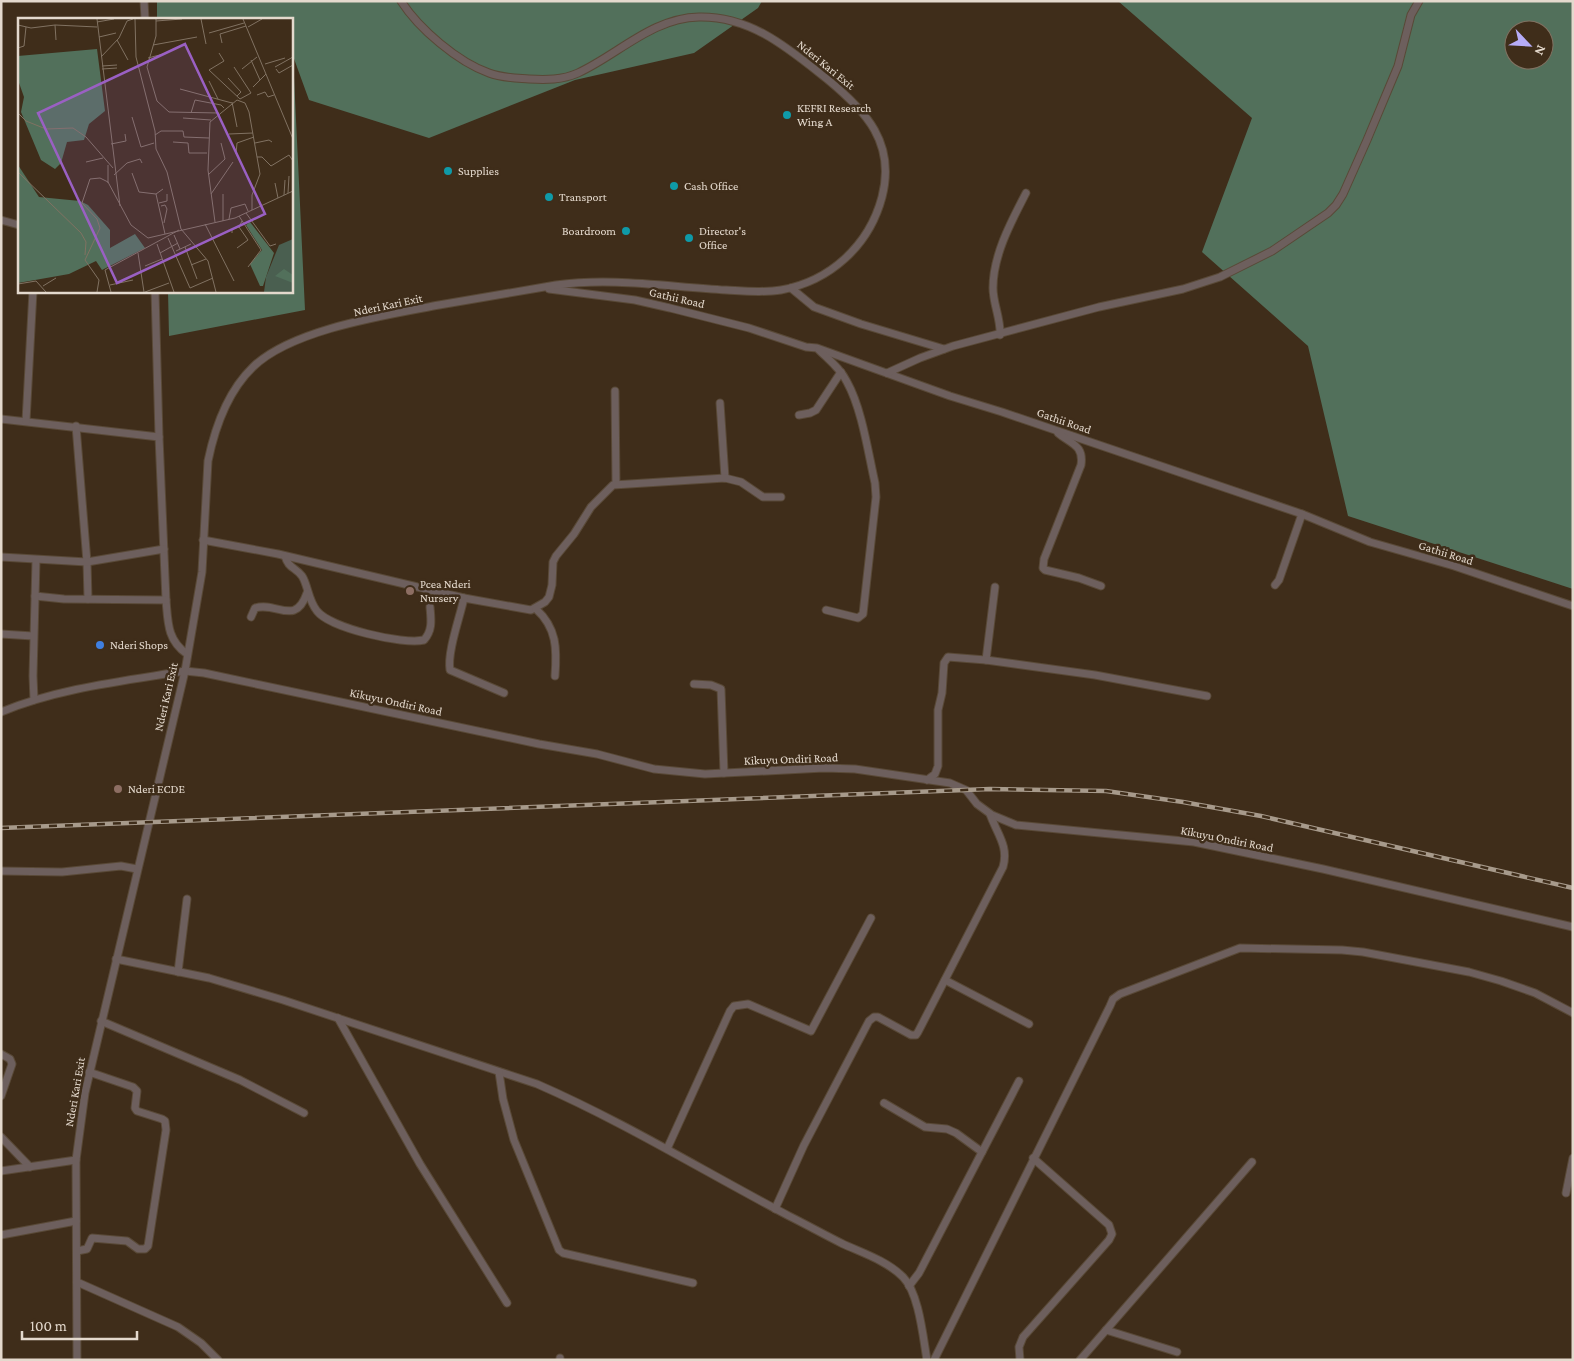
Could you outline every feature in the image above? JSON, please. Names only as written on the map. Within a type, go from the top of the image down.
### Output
[{"type":"street","points":[[144,1],[145,18]]},
{"type":"street","name":"Nderi Kari Exit","points":[[77,1360],[76,1160],[84,1093],[185,671],[200,584],[208,461],[223,411],[234,390],[253,367],[284,346],[300,339],[392,314],[572,282],[766,292],[791,288],[814,280],[833,270],[849,256],[862,239],[878,211],[883,192],[885,159],[883,147],[871,123],[862,111],[842,91],[779,41],[747,24],[733,20],[698,17],[682,19],[655,27],[567,77],[546,80],[508,77],[483,71],[455,54],[422,26],[401,1]]},
{"type":"street","points":[[887,373],[944,349],[1074,313],[1183,289],[1220,277],[1272,251],[1328,213],[1343,194],[1367,140],[1398,66],[1411,14],[1419,1]]},
{"type":"street","points":[[1000,334],[993,296],[994,275],[1000,251],[1013,218],[1026,193]]},
{"type":"street","points":[[1,220],[18,225]]},
{"type":"street","name":"Gathii Road","points":[[540,288],[635,300],[749,328],[806,347],[817,348],[950,396],[1054,429],[1302,514],[1370,542],[1454,566],[1573,606]]},
{"type":"street","points":[[791,288],[814,307],[861,324],[944,349]]},
{"type":"street","points":[[26,421],[32,292]]},
{"type":"street","points":[[155,292],[159,437],[168,624],[175,644],[187,654]]},
{"type":"street","points":[[817,348],[841,372],[847,382],[862,427],[875,483],[875,515],[863,614],[858,618],[826,610]]},
{"type":"street","points":[[799,415],[816,410],[841,372]]},
{"type":"street","points":[[615,391],[616,484]]},
{"type":"street","points":[[720,403],[725,478]]},
{"type":"street","points":[[1,419],[76,426],[159,437]]},
{"type":"street","points":[[76,426],[87,562],[88,599]]},
{"type":"street","points":[[1054,429],[1077,446],[1081,451],[1082,457],[1078,473],[1044,559],[1043,568],[1101,586]]},
{"type":"street","points":[[203,540],[284,556],[464,598],[527,610],[536,609],[549,597],[552,585],[553,562],[556,556],[574,534],[591,507],[616,484],[725,478],[741,482],[763,497],[781,497]]},
{"type":"street","points":[[1274,586],[1280,580],[1302,514]]},
{"type":"street","points":[[1,557],[87,562],[164,549]]},
{"type":"street","points":[[284,556],[289,566],[303,578],[318,612],[327,619],[383,638],[409,642],[424,640],[430,632],[430,607]]},
{"type":"street","points":[[34,700],[33,636],[36,560]]},
{"type":"street","points":[[986,660],[995,587]]},
{"type":"street","points":[[250,617],[255,608],[262,606],[285,612],[294,610],[301,606],[308,593]]},
{"type":"street","points":[[34,596],[166,600]]},
{"type":"street","points":[[464,598],[454,636],[450,670],[504,693]]},
{"type":"street","points":[[536,609],[544,616],[552,633],[556,656],[554,676]]},
{"type":"street","points":[[1,634],[33,636]]},
{"type":"street","points":[[927,780],[935,774],[938,766],[938,710],[945,659],[951,656],[1095,675],[1207,696]]},
{"type":"street","name":"Kikuyu Ondiri Road","points":[[1,712],[34,700],[67,692],[185,671],[220,676],[597,754],[654,769],[696,774],[724,774],[824,768],[866,770],[927,780],[958,786],[966,790],[977,804],[990,814],[1016,826],[1194,842],[1217,846],[1573,928]]},
{"type":"street","points":[[694,684],[721,689],[724,774]]},
{"type":"street","points":[[775,1209],[808,1137],[869,1021],[874,1017],[878,1017],[911,1035],[916,1035],[1003,867],[1006,856],[1004,845],[996,831],[990,814]]},
{"type":"street","points":[[1,871],[62,872],[121,866],[137,869]]},
{"type":"street","points":[[178,972],[187,899]]},
{"type":"street","points":[[668,1149],[730,1011],[734,1006],[748,1004],[811,1031],[870,918]]},
{"type":"street","points":[[934,1360],[1113,999],[1130,989],[1156,981],[1235,950],[1250,947],[1342,950],[1394,957],[1469,972],[1535,993],[1573,1013]]},
{"type":"street","points":[[116,959],[209,978],[338,1018],[537,1084],[573,1100],[668,1149],[775,1209],[885,1264],[903,1277],[909,1286],[919,1312],[927,1360]]},
{"type":"street","points":[[945,980],[1029,1024]]},
{"type":"street","points":[[338,1018],[420,1164],[507,1303]]},
{"type":"street","points":[[101,1022],[240,1080],[304,1113]]},
{"type":"street","points":[[1,1054],[10,1059],[12,1064],[1,1096]]},
{"type":"street","points":[[77,1251],[87,1249],[92,1238],[126,1242],[138,1249],[145,1249],[148,1246],[166,1130],[165,1121],[162,1119],[137,1111],[135,1108],[137,1091],[134,1087],[89,1072]]},
{"type":"street","points":[[499,1072],[503,1099],[514,1140],[559,1250],[572,1255],[693,1283]]},
{"type":"street","points":[[909,1286],[919,1273],[1019,1081]]},
{"type":"street","points":[[884,1103],[925,1127],[946,1129],[956,1133],[982,1152]]},
{"type":"street","points":[[1,1138],[30,1167]]},
{"type":"street","points":[[1020,1360],[1019,1346],[1023,1337],[1109,1240],[1112,1234],[1109,1226],[1033,1158]]},
{"type":"street","points":[[1566,1193],[1573,1158]]},
{"type":"street","points":[[1,1171],[76,1160]]},
{"type":"street","points":[[1080,1360],[1252,1162]]},
{"type":"street","points":[[1,1236],[76,1221]]},
{"type":"street","points":[[77,1282],[178,1328],[201,1343],[218,1360]]},
{"type":"street","points":[[1106,1330],[1177,1352]]},
{"type":"green space","points":[[157,1],[762,1],[758,8],[694,53],[575,80],[429,138],[309,100],[293,56],[305,310],[169,336],[168,292],[292,292],[292,18],[157,18]]},
{"type":"green space","points":[[1118,1],[1573,1],[1573,589],[1348,516],[1308,346],[1202,252],[1252,118]]},
{"type":"railway","points":[[1,828],[990,789],[1106,791],[1261,816],[1573,888]]},
{"type":"place","name":"KEFRI Research Wing A","points":[[787,115]]},
{"type":"place","name":"Supplies","points":[[448,171]]},
{"type":"place","name":"Cash Office","points":[[674,186]]},
{"type":"place","name":"Transport","points":[[549,197]]},
{"type":"place","name":"Boardroom","points":[[626,231]]},
{"type":"place","name":"Director's Office","points":[[689,238]]},
{"type":"place","name":"Pcea Nderi Nursery","points":[[410,591]]},
{"type":"place","name":"Nderi Shops","points":[[100,645]]},
{"type":"place","name":"Nderi ECDE","points":[[118,789]]}]
